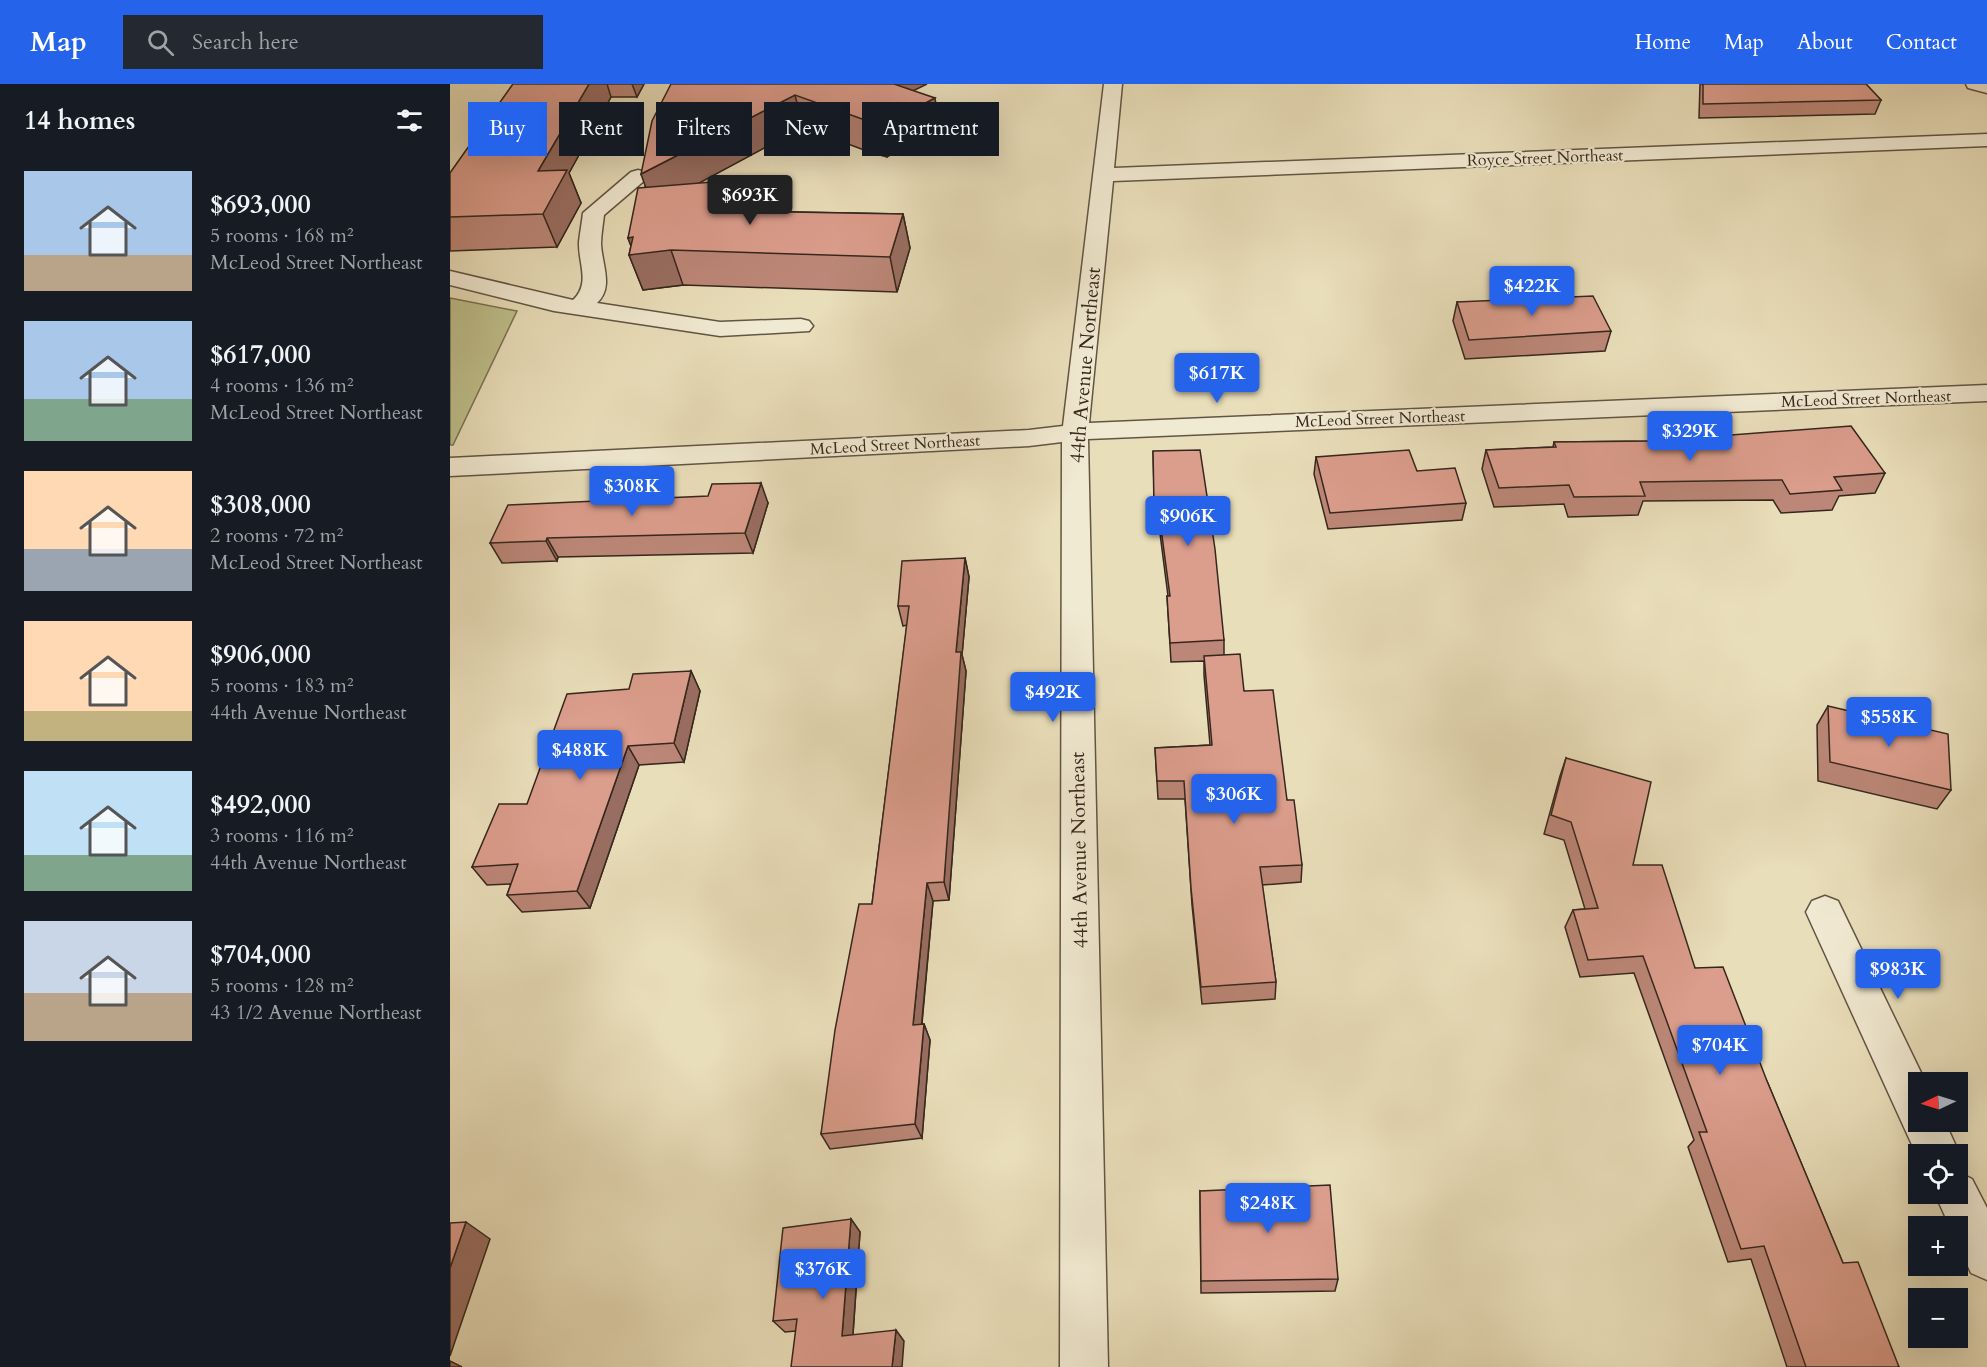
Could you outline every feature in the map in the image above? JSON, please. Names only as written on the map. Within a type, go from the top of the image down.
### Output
[{"type":"street","name":"44th Avenue Northeast","points":[[1084,1367],[1075,432],[1113,84]]},
{"type":"street","points":[[1975,84],[1987,87]]},
{"type":"street","name":"Royce Street Northeast","points":[[1104,175],[1987,140]]},
{"type":"street","points":[[578,308],[593,294],[595,282],[590,243],[594,213],[638,176]]},
{"type":"street","points":[[450,278],[554,304],[720,329],[801,326]]},
{"type":"street","name":"McLeod Street Northeast","points":[[450,467],[1029,438],[1075,432],[1987,393]]},
{"type":"street","points":[[1825,912],[1908,1090]]},
{"type":"street","points":[[1962,1204],[1987,1257]]},
{"type":"green space","points":[[450,298],[517,311],[453,445],[450,445]]},
{"type":"building","points":[[513,84],[589,84],[578,102],[559,102],[559,135],[547,156],[547,102],[500,102]]},
{"type":"building","points":[[671,84],[894,84],[935,98],[927,102],[862,102],[862,119],[850,115],[850,102],[815,102],[795,95],[781,102],[764,102],[764,111],[752,117],[752,102],[662,102]]},
{"type":"building","points":[[1703,84],[1866,84],[1881,100],[1703,104]]},
{"type":"building","points":[[656,113],[656,156],[676,156],[641,174],[652,121]]},
{"type":"building","points":[[468,148],[468,156],[547,156],[538,171],[567,170],[543,214],[450,217],[450,173]]},
{"type":"building","points":[[737,180],[733,211],[903,214],[890,257],[671,250],[629,255],[633,237],[628,238],[638,188]]},
{"type":"building","points":[[1593,296],[1611,331],[1469,340],[1457,302]]},
{"type":"building","points":[[1851,426],[1885,473],[1834,477],[1842,490],[1790,494],[1782,480],[1640,482],[1645,496],[1574,497],[1569,485],[1499,488],[1486,450],[1556,447],[1554,442],[1653,441],[1651,436],[1690,435],[1692,438]]},
{"type":"building","points":[[1200,450],[1215,549],[1224,640],[1170,643],[1167,596],[1170,596],[1158,506],[1154,506],[1153,451]]},
{"type":"building","points":[[1409,450],[1417,471],[1455,468],[1466,503],[1330,513],[1316,457]]},
{"type":"building","points":[[761,483],[745,533],[547,538],[546,541],[490,543],[508,505],[708,496],[712,484]]},
{"type":"building","points":[[965,558],[956,652],[961,652],[944,882],[927,883],[913,1025],[924,1024],[915,1124],[821,1134],[835,1030],[859,904],[872,904],[909,606],[898,606],[902,561]]},
{"type":"building","points":[[1240,654],[1244,691],[1273,690],[1287,800],[1294,800],[1302,865],[1260,867],[1276,982],[1201,987],[1191,888],[1184,781],[1157,781],[1155,748],[1212,745],[1204,656]]},
{"type":"building","points":[[691,671],[674,743],[628,746],[577,891],[507,895],[518,864],[472,867],[499,804],[527,804],[567,694],[629,689],[633,674]]},
{"type":"building","points":[[1828,706],[1948,734],[1951,790],[1830,762]]},
{"type":"building","points":[[1566,758],[1651,782],[1633,865],[1662,865],[1695,968],[1723,967],[1767,1081],[1843,1263],[1858,1262],[1899,1367],[1806,1367],[1764,1246],[1741,1249],[1699,1132],[1707,1132],[1643,956],[1588,960],[1573,910],[1598,908],[1571,822],[1551,815]]},
{"type":"building","points":[[1330,1185],[1338,1279],[1201,1281],[1200,1191]]},
{"type":"building","points":[[851,1219],[842,1336],[896,1330],[892,1367],[791,1367],[797,1319],[773,1321],[783,1228]]},
{"type":"building","points":[[466,1222],[450,1268],[450,1223]]}]
